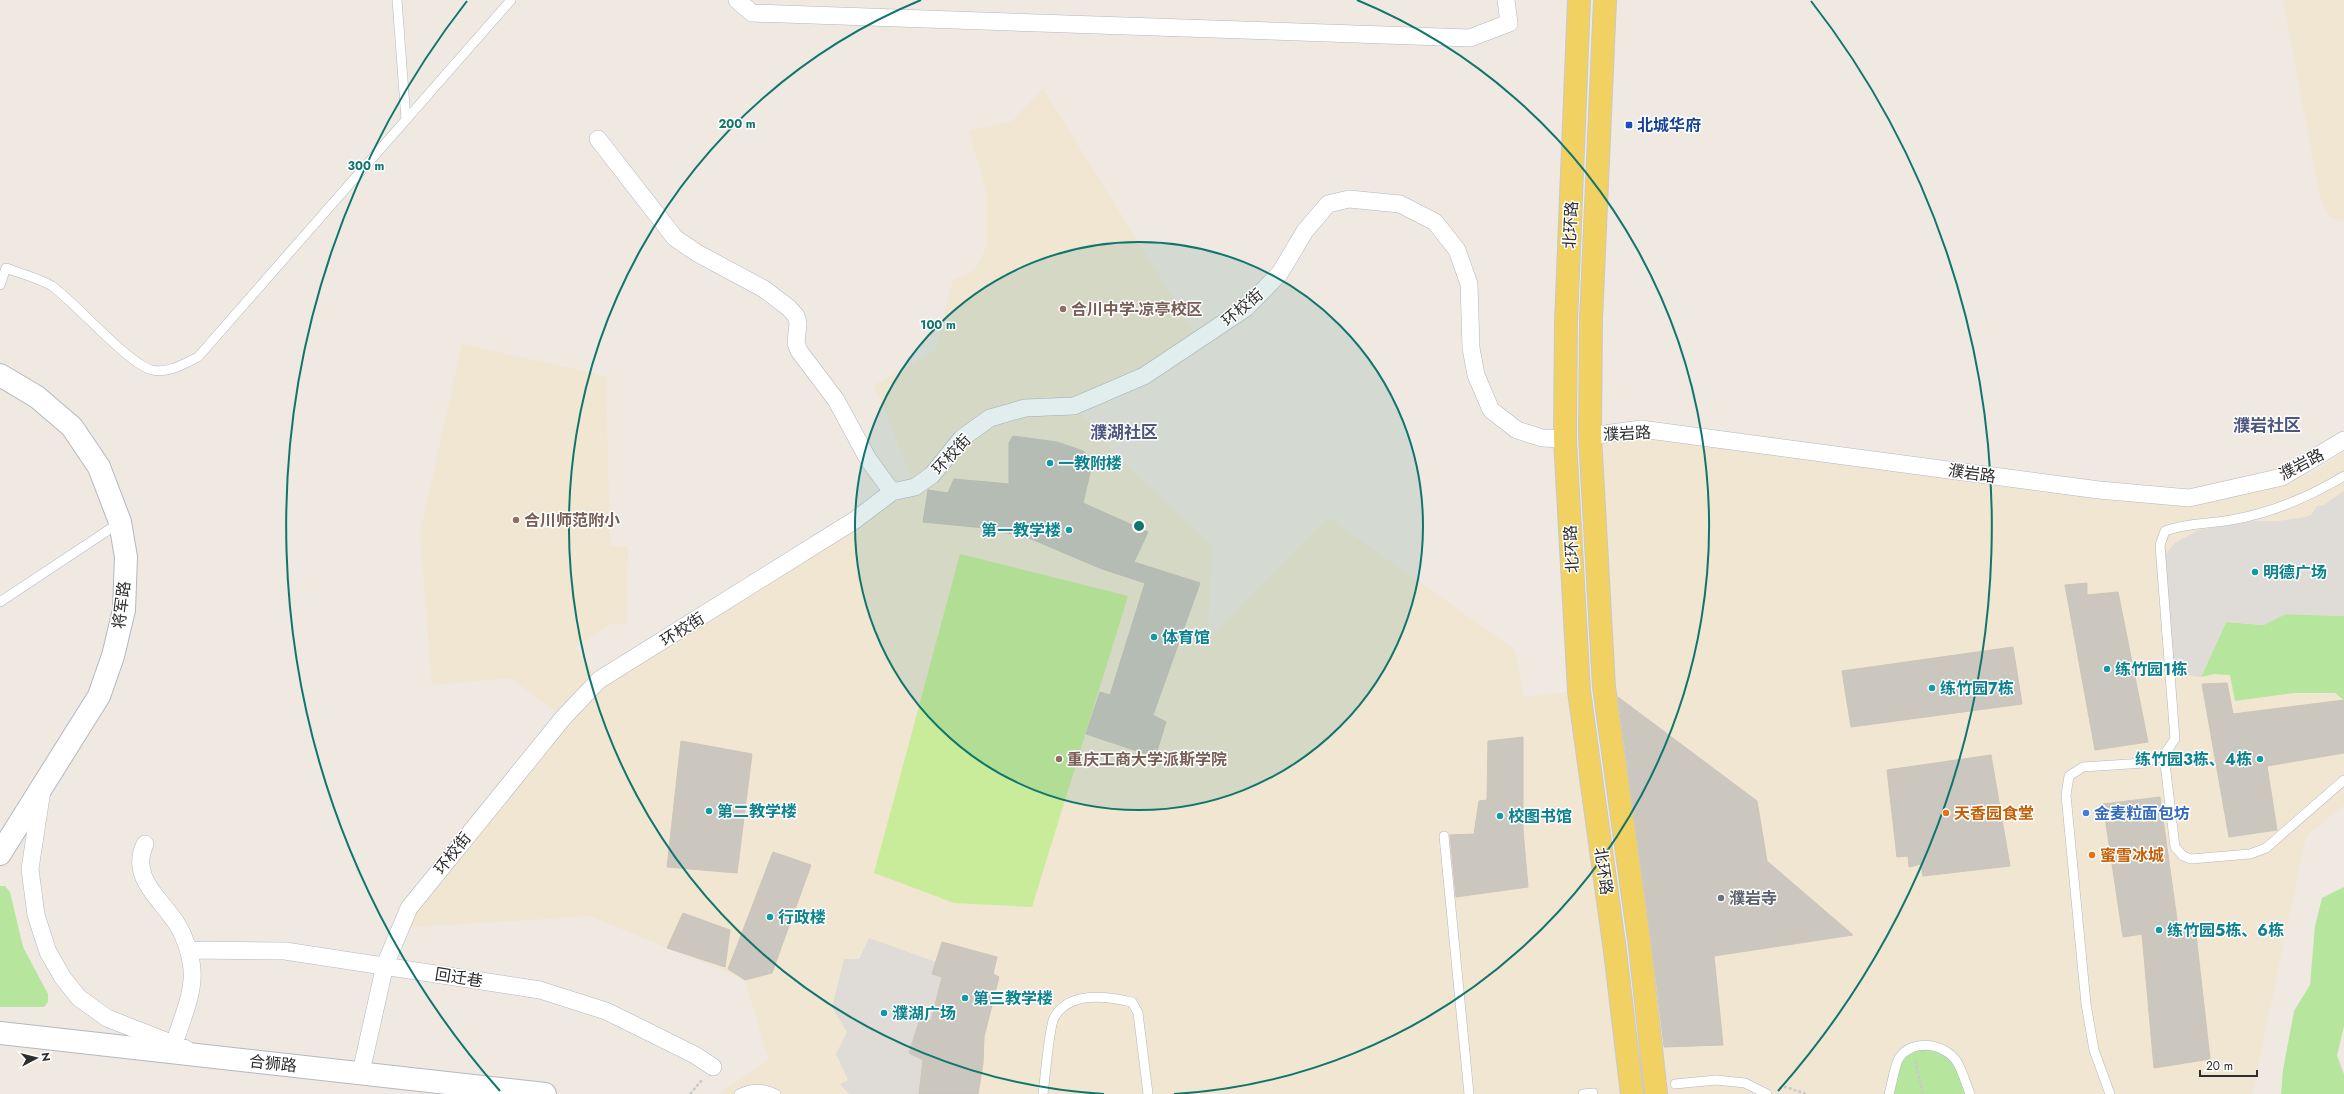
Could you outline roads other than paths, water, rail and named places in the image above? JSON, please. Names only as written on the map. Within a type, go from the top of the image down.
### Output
[{"type":"main road","name":"北环路","points":[[1579,0],[1566,322],[1565,439],[1579,691],[1615,951],[1632,1094]]},
{"type":"main road","name":"北环路","points":[[1605,0],[1591,320],[1590,436],[1604,687],[1640,947],[1656,1094]]},
{"type":"main road","name":"将军路","points":[[0,374],[37,397],[72,426],[99,467],[120,522],[126,557],[124,610],[113,656],[99,696],[42,790],[0,854]]},
{"type":"main road","name":"合狮路","points":[[0,1033],[361,1072],[545,1094]]},
{"type":"street","points":[[737,0],[752,14],[1470,38],[1509,23],[1506,0]]},
{"type":"street","points":[[598,139],[675,238],[698,253],[764,289],[796,316],[798,323],[796,343],[799,351],[836,400],[868,459],[892,492]]},
{"type":"street","name":"环校街","points":[[361,1072],[385,965],[409,908],[553,730],[599,680],[856,520],[892,492],[916,487],[932,475],[962,438],[990,418],[1025,408],[1074,406],[1144,376],[1246,308],[1280,273],[1305,231],[1328,204],[1349,199],[1400,204],[1435,222],[1457,250],[1469,284],[1471,348],[1476,375],[1491,410],[1517,430],[1542,438],[1565,439]]},
{"type":"street","name":"濮岩路","points":[[1590,436],[1641,429],[2099,490],[2189,498],[2282,477],[2344,440]]},
{"type":"street","points":[[42,790],[30,869],[36,915],[48,952],[63,978],[79,998],[107,1018],[203,1055]]},
{"type":"street","points":[[145,844],[140,855],[142,871],[151,891],[177,925],[188,950],[192,970],[188,997],[174,1044]]},
{"type":"street","name":"回迁巷","points":[[188,950],[285,951],[385,965],[547,993],[606,1011],[695,1055],[713,1068]]},
{"type":"lane","points":[[397,0],[406,120]]},
{"type":"lane","points":[[0,285],[3,266],[51,286],[86,314],[131,358],[152,370],[173,369],[198,357],[511,0]]},
{"type":"lane","points":[[2110,1094],[2094,1050],[2086,1004],[2066,794],[2069,776],[2083,767],[2144,763],[2164,755],[2175,739],[2160,545],[2165,531],[2180,525],[2231,520],[2278,508],[2318,492],[2344,476]]},
{"type":"lane","points":[[0,602],[120,522]]},
{"type":"lane","points":[[2164,755],[2175,847],[2183,856],[2191,859],[2250,854],[2266,848],[2344,780]]},
{"type":"lane","points":[[1444,836],[1469,1094]]},
{"type":"lane","points":[[1043,1094],[1053,1019],[1063,1006],[1076,999],[1121,1000],[1132,1002],[1138,1013],[1148,1094]]},
{"type":"lane","points":[[1889,1094],[1899,1059],[1912,1048],[1925,1045],[1942,1049],[1957,1062],[1970,1094]]},
{"type":"lane","points":[[1675,1084],[1716,1080],[1745,1083],[1766,1094]]},
{"type":"lane","points":[[739,1094],[745,1091],[766,1089],[776,1094]]},
{"type":"lane","points":[[1582,1094],[1593,1093]]},
{"type":"place","name":"北城华府","points":[[1629,125]]},
{"type":"place","name":"合川中学-凉亭校区","points":[[1063,309]]},
{"type":"place","name":"一教附楼","points":[[1050,463]]},
{"type":"place","name":"合川师范附小","points":[[516,520]]},
{"type":"place","name":"第一教学楼","points":[[1069,530]]},
{"type":"place","name":"明德广场","points":[[2255,572]]},
{"type":"place","name":"体育馆","points":[[1154,637]]},
{"type":"place","name":"练竹园1栋","points":[[2107,669]]},
{"type":"place","name":"练竹园7栋","points":[[1932,688]]},
{"type":"place","name":"重庆工商大学派斯学院","points":[[1059,759]]},
{"type":"place","name":"练竹园3栋、4栋","points":[[2260,759]]},
{"type":"place","name":"第二教学楼","points":[[709,811]]},
{"type":"place","name":"天香园食堂","points":[[1946,813]]},
{"type":"place","name":"金麦粒面包坊","points":[[2086,813]]},
{"type":"place","name":"校图书馆","points":[[1500,816]]},
{"type":"place","name":"蜜雪冰城","points":[[2092,855]]},
{"type":"place","name":"濮岩寺","points":[[1721,898]]},
{"type":"place","name":"行政楼","points":[[770,917]]},
{"type":"place","name":"练竹园5栋、6栋","points":[[2159,930]]},
{"type":"place","name":"第三教学楼","points":[[965,998]]},
{"type":"place","name":"濮湖广场","points":[[884,1013]]},
{"type":"district","name":"濮岩社区","points":[[2267,425]]},
{"type":"district","name":"濮湖社区","points":[[1124,432]]}]
